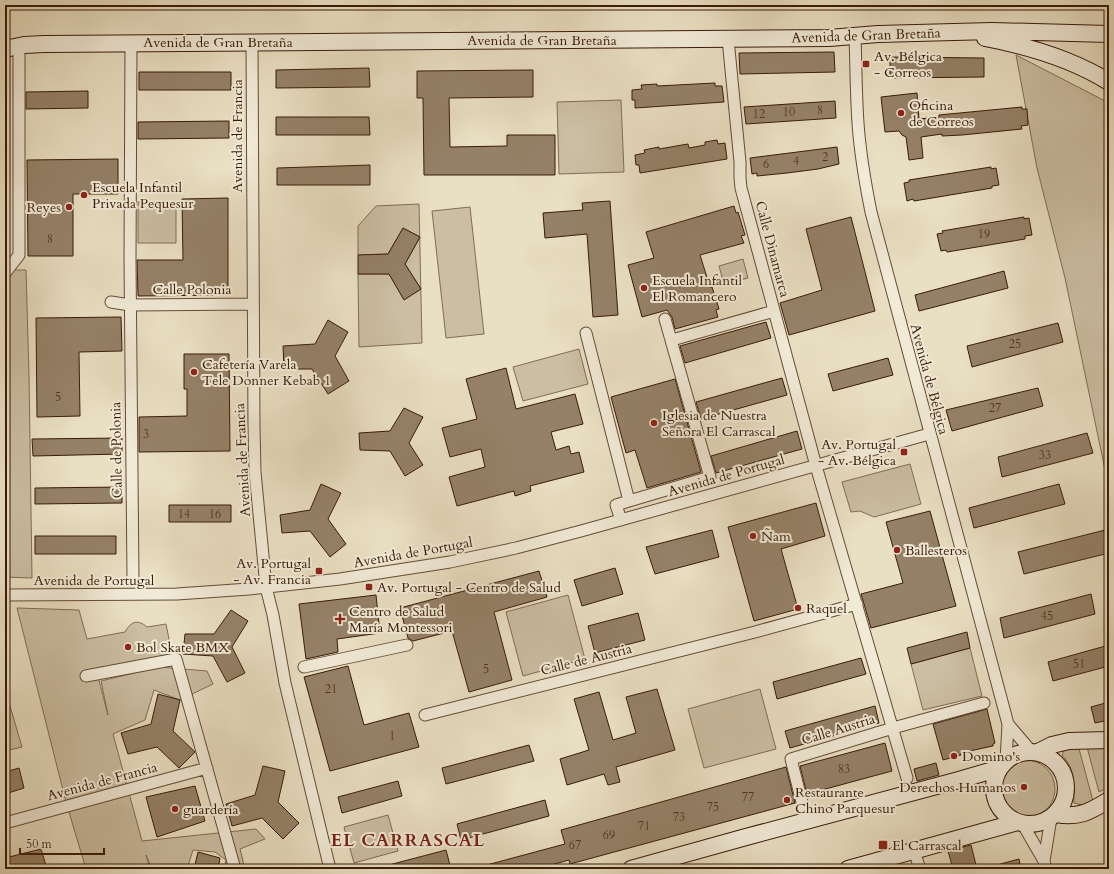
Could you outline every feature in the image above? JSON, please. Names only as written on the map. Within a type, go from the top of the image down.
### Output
[{"type":"street","name":"Avenida de Gran Bretaña","points":[[12,47],[44,44],[131,43],[829,38],[878,34],[992,31],[1109,34]]},
{"type":"street","name":"Avenida de Gran Bretaña","points":[[952,32],[1005,42],[1042,53],[1075,64],[1109,82]]},
{"type":"street","name":"Avenida de Bélgica","points":[[856,36],[858,124],[865,185],[876,236],[1008,724]]},
{"type":"street","name":"Calle Dinamarca","points":[[672,340],[774,311],[741,188],[740,162],[728,39]]},
{"type":"street","name":"Avenida de Francia","points":[[252,42],[255,472],[266,587],[273,615],[285,683],[330,869]]},
{"type":"street","name":"Avenida de Gran Bretaña","points":[[130,305],[131,43]]},
{"type":"street","points":[[5,273],[19,252],[19,77],[12,47]]},
{"type":"street","name":"Calle Polonia","points":[[111,302],[130,305],[253,304]]},
{"type":"street","name":"Calle de Polonia","points":[[130,305],[133,578]]},
{"type":"street","points":[[774,311],[816,466],[907,778]]},
{"type":"street","points":[[620,520],[616,505],[710,477],[665,319]]},
{"type":"street","points":[[586,333],[629,501]]},
{"type":"street","name":"Avenida de Portugal","points":[[5,595],[177,594],[266,587],[347,578],[450,562],[516,548],[929,434]]},
{"type":"street","name":"Calle de Austria","points":[[425,715],[755,632],[856,604]]},
{"type":"street","points":[[304,667],[407,644]]},
{"type":"street","points":[[86,676],[176,659],[235,869]]},
{"type":"street","name":"Calle Austria","points":[[804,810],[791,759],[893,728],[984,703]]},
{"type":"street","points":[[1008,724],[1035,752],[1049,756],[1058,763],[1064,773],[1067,783],[1066,794],[1062,805],[1053,816],[1045,865]]},
{"type":"street","points":[[1008,724],[1003,764],[995,778],[994,788],[996,799],[1001,809],[1008,817],[1020,822],[1045,865]]},
{"type":"street","points":[[631,869],[746,836],[959,780],[1003,764],[1018,754],[1035,752],[1052,745],[1069,741],[1109,740]]},
{"type":"street","name":"Avenida de Francia","points":[[5,823],[207,768]]},
{"type":"street","points":[[848,869],[1020,822],[1037,823],[1053,816],[1080,814],[1109,800]]},
{"type":"shaded area","points":[[1016,55],[1109,103],[1109,489],[1065,278],[1037,168]]},
{"type":"shaded area","points":[[621,100],[624,172],[559,174],[557,102]]},
{"type":"shaded area","points":[[138,202],[176,202],[176,243],[138,243]]},
{"type":"shaded area","points":[[419,204],[420,237],[403,228],[388,254],[358,255],[358,226],[376,206]]},
{"type":"shaded area","points":[[470,207],[484,334],[446,338],[432,211]]},
{"type":"shaded area","points":[[420,237],[421,289],[405,264]]},
{"type":"shaded area","points":[[743,259],[748,278],[724,284],[719,266]]},
{"type":"shaded area","points":[[5,264],[15,270],[26,270],[32,578],[5,577]]},
{"type":"shaded area","points":[[358,274],[389,274],[404,299],[421,289],[422,343],[359,347]]},
{"type":"shaded area","points":[[579,349],[588,384],[523,401],[513,367]]},
{"type":"shaded area","points":[[910,464],[921,504],[874,517],[860,511],[851,512],[842,482]]},
{"type":"shaded area","points":[[568,595],[585,659],[523,676],[506,612]]},
{"type":"shaded area","points":[[17,608],[79,610],[87,639],[125,632],[132,623],[135,622],[144,624],[147,627],[166,624],[172,654],[96,669],[108,715],[101,681],[159,667],[207,671],[213,684],[180,700],[154,690],[145,720],[113,734],[142,841],[256,829],[265,839],[240,849],[245,869],[224,869],[226,860],[215,852],[193,850],[187,869],[152,869],[146,855],[150,869],[86,869],[66,802]]},
{"type":"shaded area","points":[[970,648],[982,696],[923,710],[911,664]]},
{"type":"shaded area","points":[[5,689],[22,747],[5,751]]},
{"type":"shaded area","points":[[760,689],[776,749],[704,768],[688,709]]},
{"type":"shaded area","points":[[1078,745],[1093,801],[1082,805],[1074,803],[1074,784],[1072,772],[1067,761],[1062,755],[1065,748]]},
{"type":"shaded area","points":[[1087,747],[1109,747],[1109,787],[1099,792]]},
{"type":"shaded area","points":[[1026,760],[1037,762],[1050,773],[1053,778],[1055,789],[1053,800],[1042,813],[1037,816],[1026,818],[1015,816],[1002,805],[999,800],[997,789],[999,778],[1010,765],[1015,762]]},
{"type":"shaded area","points":[[388,815],[398,851],[354,863],[344,827]]},
{"type":"building","points":[[834,52],[835,72],[740,74],[739,53]]},
{"type":"building","points":[[890,57],[984,58],[984,77],[890,78]]},
{"type":"building","points":[[369,68],[370,87],[276,88],[276,70]]},
{"type":"building","points":[[533,70],[533,97],[449,98],[450,147],[507,146],[507,135],[555,135],[555,175],[424,175],[423,98],[417,98],[417,71]]},
{"type":"building","points":[[139,72],[231,72],[231,90],[139,90]]},
{"type":"building","points":[[715,83],[715,86],[722,86],[724,102],[635,108],[635,100],[632,100],[632,90],[642,89],[641,85],[657,84],[657,86]]},
{"type":"building","points":[[88,91],[88,108],[26,109],[26,92]]},
{"type":"building","points":[[917,93],[919,119],[939,117],[939,115],[1022,107],[1022,109],[1027,109],[1028,125],[1021,126],[1022,129],[962,135],[942,136],[942,134],[921,137],[923,158],[909,160],[906,137],[899,131],[885,132],[881,97]]},
{"type":"building","points":[[835,101],[836,118],[746,124],[744,107]]},
{"type":"building","points":[[276,117],[369,117],[370,135],[276,135]]},
{"type":"building","points":[[229,121],[229,138],[138,139],[138,122]]},
{"type":"building","points":[[717,140],[718,144],[725,143],[727,159],[640,173],[639,165],[636,165],[635,155],[645,153],[644,150],[688,144],[689,148],[705,145],[705,142]]},
{"type":"building","points":[[837,147],[839,164],[818,169],[787,173],[757,176],[757,173],[752,174],[750,158]]},
{"type":"building","points":[[118,159],[118,194],[73,194],[73,256],[28,256],[27,160]]},
{"type":"building","points":[[370,165],[370,185],[277,185],[277,168]]},
{"type":"building","points":[[991,167],[991,169],[996,168],[999,185],[992,186],[992,188],[907,201],[904,183],[909,182],[909,180]]},
{"type":"building","points":[[228,198],[228,295],[138,296],[137,260],[183,260],[182,199]]},
{"type":"building","points":[[610,201],[618,315],[593,317],[587,234],[545,238],[543,213],[583,210],[582,203]]},
{"type":"building","points":[[734,206],[736,213],[738,212],[745,235],[741,236],[744,243],[700,255],[719,309],[716,310],[718,317],[675,329],[672,317],[667,310],[642,317],[628,265],[654,258],[646,232]]},
{"type":"building","points":[[851,217],[875,311],[789,335],[780,303],[822,290],[806,229]]},
{"type":"building","points":[[1024,217],[1024,219],[1029,218],[1032,235],[1025,236],[1025,239],[947,252],[946,250],[941,251],[937,234],[943,233],[942,231]]},
{"type":"building","points":[[403,228],[420,237],[405,264],[421,289],[404,300],[389,274],[358,274],[358,255],[388,254]]},
{"type":"building","points":[[1004,271],[1008,288],[919,311],[915,295]]},
{"type":"building","points":[[121,317],[122,351],[79,352],[80,416],[37,417],[36,318]]},
{"type":"building","points":[[328,320],[348,332],[335,356],[349,381],[328,394],[312,369],[284,369],[283,346],[315,344]]},
{"type":"building","points":[[766,322],[771,338],[685,363],[680,346]]},
{"type":"building","points":[[1058,323],[1063,342],[972,367],[967,346]]},
{"type":"building","points":[[184,354],[229,354],[230,451],[139,452],[139,417],[187,416],[187,389],[184,389]]},
{"type":"building","points":[[888,358],[893,375],[833,391],[828,374]]},
{"type":"building","points":[[506,368],[516,409],[575,394],[583,424],[551,432],[556,450],[569,446],[571,454],[579,452],[584,472],[530,486],[531,491],[515,496],[514,491],[457,506],[449,477],[485,467],[481,449],[450,457],[442,428],[477,419],[466,379]]},
{"type":"building","points":[[782,378],[787,395],[701,419],[696,402]]},
{"type":"building","name":"Iglesia de Nuestra Señora El Carrascal","points":[[675,379],[701,472],[647,488],[635,450],[626,453],[611,397]]},
{"type":"building","points":[[1038,388],[1043,406],[952,431],[946,410]]},
{"type":"building","points":[[404,408],[423,417],[409,443],[423,465],[405,476],[390,451],[360,450],[359,433],[390,431]]},
{"type":"building","points":[[797,431],[802,449],[716,473],[711,456]]},
{"type":"building","points":[[1087,433],[1093,453],[1002,477],[998,457]]},
{"type":"building","points":[[122,438],[122,454],[33,456],[32,439]]},
{"type":"building","points":[[321,484],[341,493],[328,519],[346,544],[330,557],[310,531],[282,533],[280,515],[310,510]]},
{"type":"building","points":[[1059,484],[1065,504],[974,528],[969,508]]},
{"type":"building","points":[[122,487],[122,503],[35,504],[35,488]]},
{"type":"building","points":[[816,503],[825,536],[781,549],[798,609],[754,621],[728,527]]},
{"type":"building","points":[[169,505],[231,505],[231,522],[169,522]]},
{"type":"building","points":[[930,511],[956,606],[871,628],[861,594],[903,583],[886,522]]},
{"type":"building","points":[[1109,529],[1109,553],[1024,574],[1018,552]]},
{"type":"building","points":[[712,530],[719,557],[655,574],[646,547]]},
{"type":"building","points":[[35,536],[116,536],[116,554],[35,554]]},
{"type":"building","points":[[615,568],[623,594],[582,606],[574,580]]},
{"type":"building","points":[[539,571],[547,597],[494,612],[512,680],[469,692],[452,631],[413,641],[408,638],[400,608]]},
{"type":"building","points":[[1091,594],[1095,614],[1004,638],[1000,618]]},
{"type":"building","name":"Centro de Salud María Montessori","points":[[376,595],[380,633],[337,639],[338,652],[306,659],[299,604]]},
{"type":"building","points":[[231,610],[248,621],[232,647],[245,673],[227,682],[213,656],[183,654],[185,634],[214,634]]},
{"type":"building","points":[[638,613],[645,640],[595,653],[588,626]]},
{"type":"building","points":[[967,632],[970,648],[911,664],[907,648]]},
{"type":"building","points":[[1109,645],[1109,666],[1053,681],[1048,662]]},
{"type":"building","points":[[861,658],[866,674],[777,699],[773,682]]},
{"type":"building","points":[[348,666],[364,725],[409,713],[419,747],[330,771],[304,677]]},
{"type":"building","points":[[657,689],[675,750],[616,767],[620,782],[608,785],[604,774],[567,785],[560,759],[589,750],[574,699],[599,692],[613,740],[636,733],[626,697]]},
{"type":"building","points":[[158,694],[180,700],[173,731],[195,752],[179,768],[157,747],[128,754],[121,733],[151,724]]},
{"type":"building","points":[[1109,702],[1109,720],[1095,723],[1091,707]]},
{"type":"building","points":[[875,706],[879,723],[790,748],[785,731]]},
{"type":"building","points":[[987,709],[995,743],[993,746],[960,753],[961,755],[943,760],[933,724]]},
{"type":"building","points":[[885,743],[892,771],[807,794],[800,766]]},
{"type":"building","points":[[529,745],[534,761],[446,784],[442,768]]},
{"type":"building","points":[[936,763],[939,775],[917,781],[914,769]]},
{"type":"building","points":[[263,766],[285,771],[278,802],[299,823],[283,839],[262,818],[232,826],[226,804],[255,795]]},
{"type":"building","points":[[786,767],[795,803],[570,864],[569,860],[537,869],[483,869],[483,866],[565,844],[561,830]]},
{"type":"building","points":[[19,768],[24,788],[5,794],[5,772]]},
{"type":"building","points":[[398,781],[402,796],[342,813],[338,797]]},
{"type":"building","name":"guardería","points":[[195,786],[205,821],[157,837],[146,797]]},
{"type":"building","points":[[545,800],[549,816],[461,840],[457,824]]},
{"type":"building","points":[[971,845],[977,869],[953,869],[948,851]]},
{"type":"building","points":[[41,849],[47,869],[5,869],[5,858]]},
{"type":"building","points":[[446,850],[451,869],[386,869],[385,866]]},
{"type":"building","points":[[198,852],[220,858],[218,869],[194,869]]},
{"type":"building","points":[[1019,859],[1021,869],[993,869],[993,866]]},
{"type":"place","name":"Av. Bélgica - Correos","points":[[866,64]]},
{"type":"place","name":"Oficina de Correos","points":[[901,113]]},
{"type":"place","name":"Escuela Infantil Privada Pequesur","points":[[84,195]]},
{"type":"place","name":"Reyes","points":[[69,207]]},
{"type":"place","name":"Escuela Infantil El Romancero","points":[[644,288]]},
{"type":"place","name":"Cafetería Varela Tele Donner Kebab 1","points":[[194,372]]},
{"type":"place","name":"Iglesia de Nuestra Señora El Carrascal","points":[[654,423]]},
{"type":"place","name":"Av. Portugal - Av. Bélgica","points":[[904,452]]},
{"type":"place","name":"Ñam","points":[[753,536]]},
{"type":"place","name":"Ballesteros","points":[[897,550]]},
{"type":"place","name":"Av. Portugal - Av. Francia","points":[[319,571]]},
{"type":"place","name":"Av. Portugal - Centro de Salud","points":[[369,587]]},
{"type":"place","name":"Raquel","points":[[798,608]]},
{"type":"place","name":"Centro de Salud María Montessori","points":[[340,619]]},
{"type":"place","name":"Bol Skate BMX","points":[[128,647]]},
{"type":"place","name":"Domino's","points":[[954,756]]},
{"type":"place","name":"Derechos Humanos","points":[[1024,787]]},
{"type":"place","name":"Restaurante Chino Parquesur","points":[[787,800]]},
{"type":"place","name":"guardería","points":[[175,809]]},
{"type":"place","name":"El Carrascal","points":[[883,845]]},
{"type":"district","name":"EL CARRASCAL","points":[[408,840]]}]
